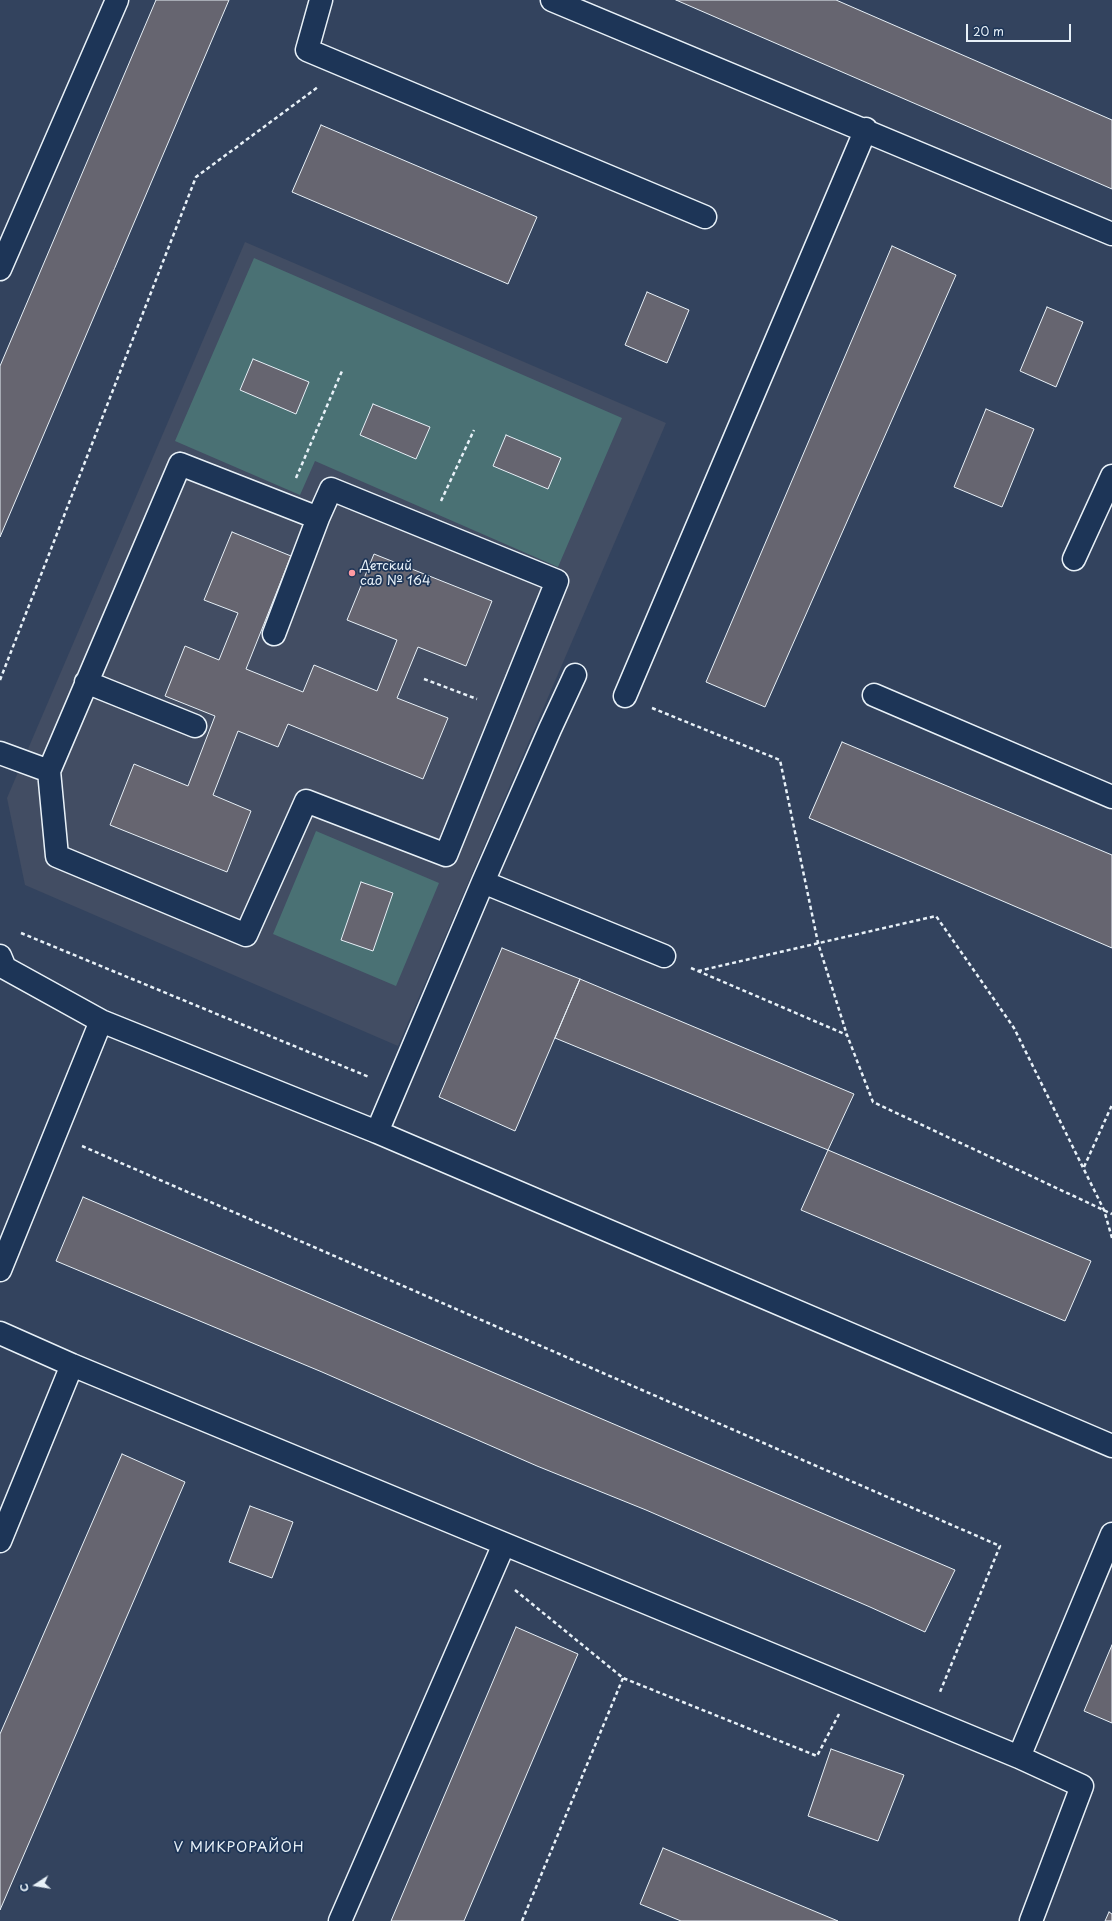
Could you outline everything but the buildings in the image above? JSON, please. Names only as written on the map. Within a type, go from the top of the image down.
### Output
[{"type":"lane","points":[[0,269],[117,0]]},
{"type":"lane","points":[[321,0],[307,50],[705,217]]},
{"type":"lane","points":[[552,0],[1112,234]]},
{"type":"lane","points":[[625,696],[866,130]]},
{"type":"lane","points":[[274,634],[318,518],[331,489],[557,581],[446,855],[306,800],[246,935],[57,856],[49,771],[180,464],[318,518]]},
{"type":"lane","points":[[1074,559],[1112,476]]},
{"type":"lane","points":[[377,1132],[483,882],[575,675]]},
{"type":"lane","points":[[86,682],[196,726]]},
{"type":"lane","points":[[874,694],[1112,797]]},
{"type":"lane","points":[[0,753],[49,771]]},
{"type":"lane","points":[[483,882],[664,956]]},
{"type":"lane","points":[[0,956],[5,968],[101,1021],[377,1132],[1112,1446]]},
{"type":"lane","points":[[0,1270],[101,1021]]},
{"type":"lane","points":[[0,1333],[72,1365],[1019,1757],[1082,1786],[1031,1921]]},
{"type":"lane","points":[[0,1541],[72,1365]]},
{"type":"lane","points":[[1019,1757],[1112,1534]]},
{"type":"lane","points":[[340,1921],[504,1544]]},
{"type":"path","points":[[0,680],[196,177],[346,66]]},
{"type":"path","points":[[284,505],[342,371]]},
{"type":"path","points":[[428,529],[474,430]]},
{"type":"path","points":[[625,696],[780,760],[818,943],[847,1035],[873,1102],[1112,1214]]},
{"type":"path","points":[[698,971],[936,916],[1014,1028],[1104,1210],[1112,1238]]},
{"type":"path","points":[[15,930],[396,1088]]},
{"type":"path","points":[[664,956],[847,1035]]},
{"type":"path","points":[[1083,1168],[1112,1105]]},
{"type":"path","points":[[54,1134],[1000,1546],[928,1720]]},
{"type":"path","points":[[492,1571],[623,1678],[817,1756],[853,1689]]},
{"type":"path","points":[[522,1921],[623,1678]]},
{"type":"shaded area","name":"Детский сад № 164","points":[[245,242],[666,423],[398,1046],[25,885],[7,798]]},
{"type":"green space","points":[[254,258],[622,418],[558,567],[315,461],[300,495],[175,441]]},
{"type":"green space","points":[[316,831],[439,883],[396,986],[273,934]]},
{"type":"place","name":"Детский сад № 164","points":[[352,573]]},
{"type":"district","name":"V МИКРОРАЙОН","points":[[239,1848]]}]
